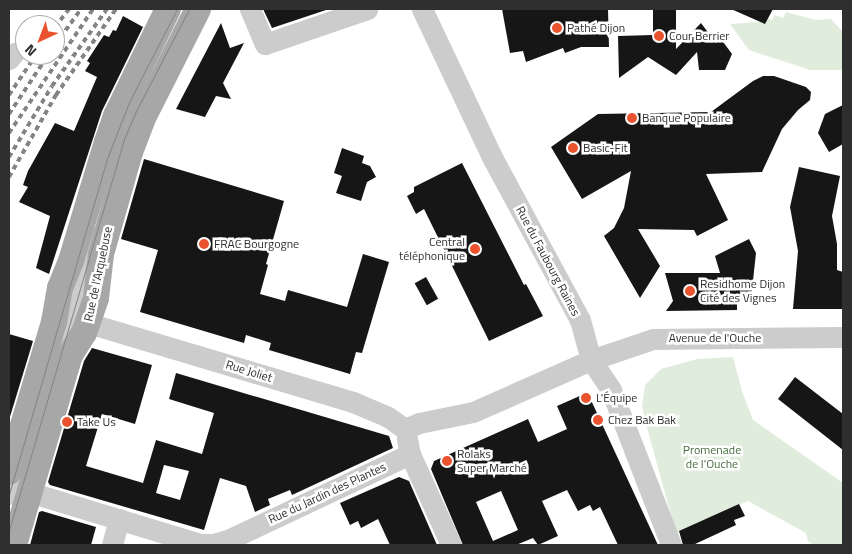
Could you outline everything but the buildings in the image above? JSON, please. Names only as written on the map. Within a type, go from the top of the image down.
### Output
[{"type":"main road","name":"Rue de l'Arquebuse","points":[[9,472],[54,322],[60,288],[71,261],[110,133],[168,9]]},
{"type":"main road","name":"Rue de l'Arquebuse","points":[[14,545],[19,493],[70,355],[88,323],[96,298],[101,254],[130,152],[143,118],[198,9]]},
{"type":"street","name":"Rue de l'Arquebuse","points":[[19,493],[108,156],[130,100],[177,9]]},
{"type":"street","name":"Rue de l'Arquebuse","points":[[9,530],[125,137],[136,111],[189,9]]},
{"type":"street","points":[[250,9],[265,44],[367,9]]},
{"type":"street","name":"Rue du Faubourg Raines","points":[[422,9],[493,159],[580,320],[591,360],[612,390],[670,545]]},
{"type":"street","name":"Rue Joliet","points":[[88,323],[353,402],[388,417],[405,429]]},
{"type":"street","name":"Avenue de l'Ouche","points":[[591,360],[658,339],[843,337]]},
{"type":"street","points":[[452,545],[410,454],[405,429],[419,423],[473,412],[591,360]]},
{"type":"street","name":"Rue du Jardin des Plantes","points":[[19,493],[119,519],[200,544],[213,545],[230,539],[410,454]]},
{"type":"street","points":[[112,545],[119,519]]},
{"type":"green space","points":[[786,12],[816,20],[831,19],[843,32],[843,70],[810,70],[749,50],[730,24],[758,22],[768,18],[772,20],[775,15],[783,18]]},
{"type":"green space","name":"Promenade de l'Ouche","points":[[733,357],[742,391],[753,420],[843,483],[843,545],[814,545],[808,541],[806,533],[748,501],[676,533],[642,406],[645,385],[661,369],[697,359]]},
{"type":"tram line","points":[[9,494],[108,156],[130,100],[177,9]]},
{"type":"tram line","points":[[9,530],[125,137],[136,111],[189,9]]},
{"type":"railway","points":[[64,15],[69,9]]},
{"type":"railway","points":[[65,31],[81,9]]},
{"type":"railway","points":[[9,133],[93,9]]},
{"type":"railway","points":[[9,157],[52,86],[107,9]]},
{"type":"railway","points":[[9,177],[56,95],[116,9]]},
{"type":"railway","points":[[9,95],[29,65]]},
{"type":"railway","points":[[9,114],[41,65]]},
{"type":"place","name":"Pathé Dijon","points":[[557,28]]},
{"type":"place","name":"Cour Berrier","points":[[659,36]]},
{"type":"place","name":"Banque Populaire","points":[[632,118]]},
{"type":"place","name":"Basic-Fit","points":[[573,148]]},
{"type":"place","name":"FRAC Bourgogne","points":[[204,244]]},
{"type":"place","name":"Central téléphonique","points":[[475,249]]},
{"type":"place","name":"Residhome Dijon Cité des Vignes","points":[[690,291]]},
{"type":"place","name":"L'Équipe","points":[[586,398]]},
{"type":"place","name":"Chez Bak Bak","points":[[598,420]]},
{"type":"place","name":"Take Us","points":[[67,422]]},
{"type":"place","name":"Rolaks Super Marché","points":[[447,461]]}]
